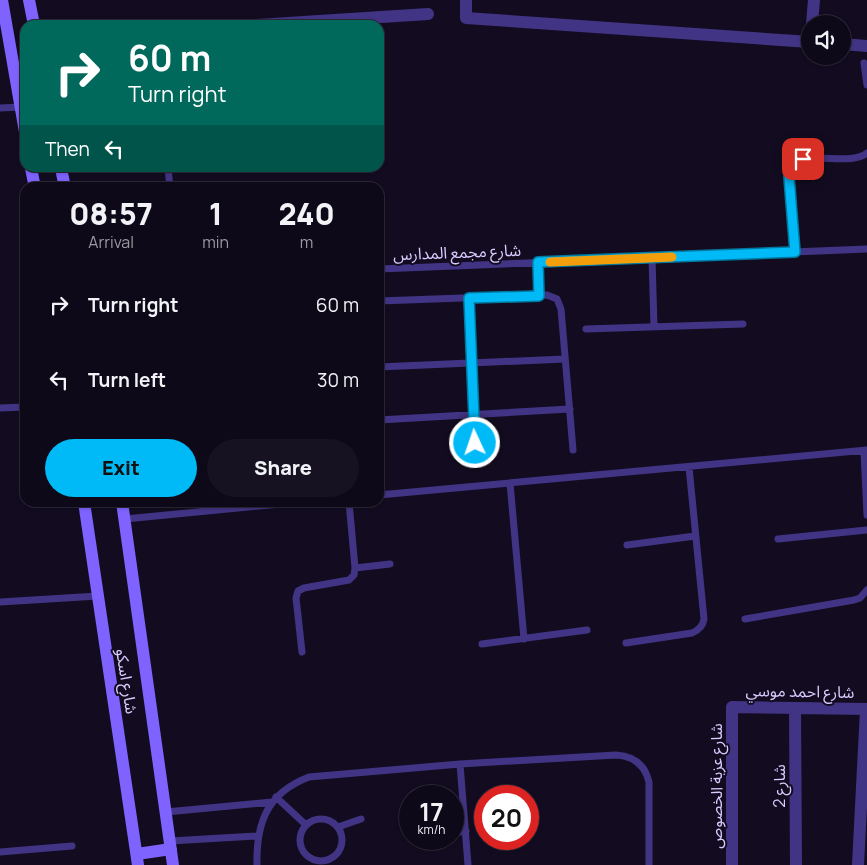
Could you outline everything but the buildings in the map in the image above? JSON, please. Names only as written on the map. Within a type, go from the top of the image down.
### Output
[{"type":"main road","points":[[2,0],[3,24],[20,102]]},
{"type":"main road","points":[[29,0],[33,20]]},
{"type":"main road","name":"شارع اسكو","points":[[85,507],[138,860]]},
{"type":"main road","name":"شارع اسكو","points":[[123,507],[173,865]]},
{"type":"main road","points":[[138,860],[170,845]]},
{"type":"street","points":[[466,0],[466,18],[801,41]]},
{"type":"street","points":[[813,15],[814,0]]},
{"type":"street","points":[[335,20],[428,14]]},
{"type":"street","points":[[851,45],[867,46]]},
{"type":"street","name":"شارع احمد موسي","points":[[732,707],[866,709]]},
{"type":"street","name":"شارع عزبة الخصوص","points":[[732,707],[732,865]]},
{"type":"street","name":"شارع 2","points":[[795,708],[796,865]]},
{"type":"street","points":[[858,865],[866,709]]},
{"type":"lane","points":[[864,63],[867,85]]},
{"type":"lane","points":[[0,108],[20,107]]},
{"type":"lane","points":[[795,252],[789,177],[794,164],[803,159],[858,158],[867,154]]},
{"type":"lane","name":"شارع مجمع المدارس","points":[[384,269],[867,249]]},
{"type":"lane","points":[[652,258],[654,327]]},
{"type":"lane","points":[[538,262],[539,296]]},
{"type":"lane","points":[[384,301],[552,296],[560,304],[573,450]]},
{"type":"lane","points":[[469,298],[475,458]]},
{"type":"lane","points":[[586,329],[742,324]]},
{"type":"lane","points":[[384,367],[565,360]]},
{"type":"lane","points":[[0,408],[20,407]]},
{"type":"lane","points":[[384,420],[570,410]]},
{"type":"lane","points":[[384,495],[865,450],[867,515]]},
{"type":"lane","points":[[626,643],[692,633],[701,628],[704,619],[689,467]]},
{"type":"lane","points":[[510,483],[524,638]]},
{"type":"lane","points":[[125,519],[249,507]]},
{"type":"lane","points":[[302,652],[296,598],[298,591],[304,588],[349,580],[354,575],[349,507]]},
{"type":"lane","points":[[778,539],[867,530]]},
{"type":"lane","points":[[627,545],[696,536]]},
{"type":"lane","points":[[355,568],[390,564]]},
{"type":"lane","points":[[745,620],[854,600],[860,598],[867,590]]},
{"type":"lane","points":[[0,602],[98,596]]},
{"type":"lane","points":[[482,644],[587,630]]},
{"type":"lane","points":[[257,865],[258,836],[265,812],[274,800],[297,782],[309,777],[460,764],[616,755],[631,758],[644,768],[649,782],[649,865]]},
{"type":"lane","points":[[460,764],[468,865]]},
{"type":"lane","points":[[166,812],[274,800],[306,825]]},
{"type":"lane","points":[[319,819],[333,822],[338,827],[342,841],[336,854],[316,862],[304,852],[300,838],[306,825],[319,819]]},
{"type":"lane","points":[[338,827],[361,819]]},
{"type":"lane","points":[[170,845],[258,836]]},
{"type":"lane","points":[[0,852],[72,846]]},
{"type":"slow traffic","points":[[550,262],[672,257]]},
{"type":"route","points":[[475,443],[469,298],[539,296],[538,262],[795,252],[789,177],[794,164],[803,159]]}]
